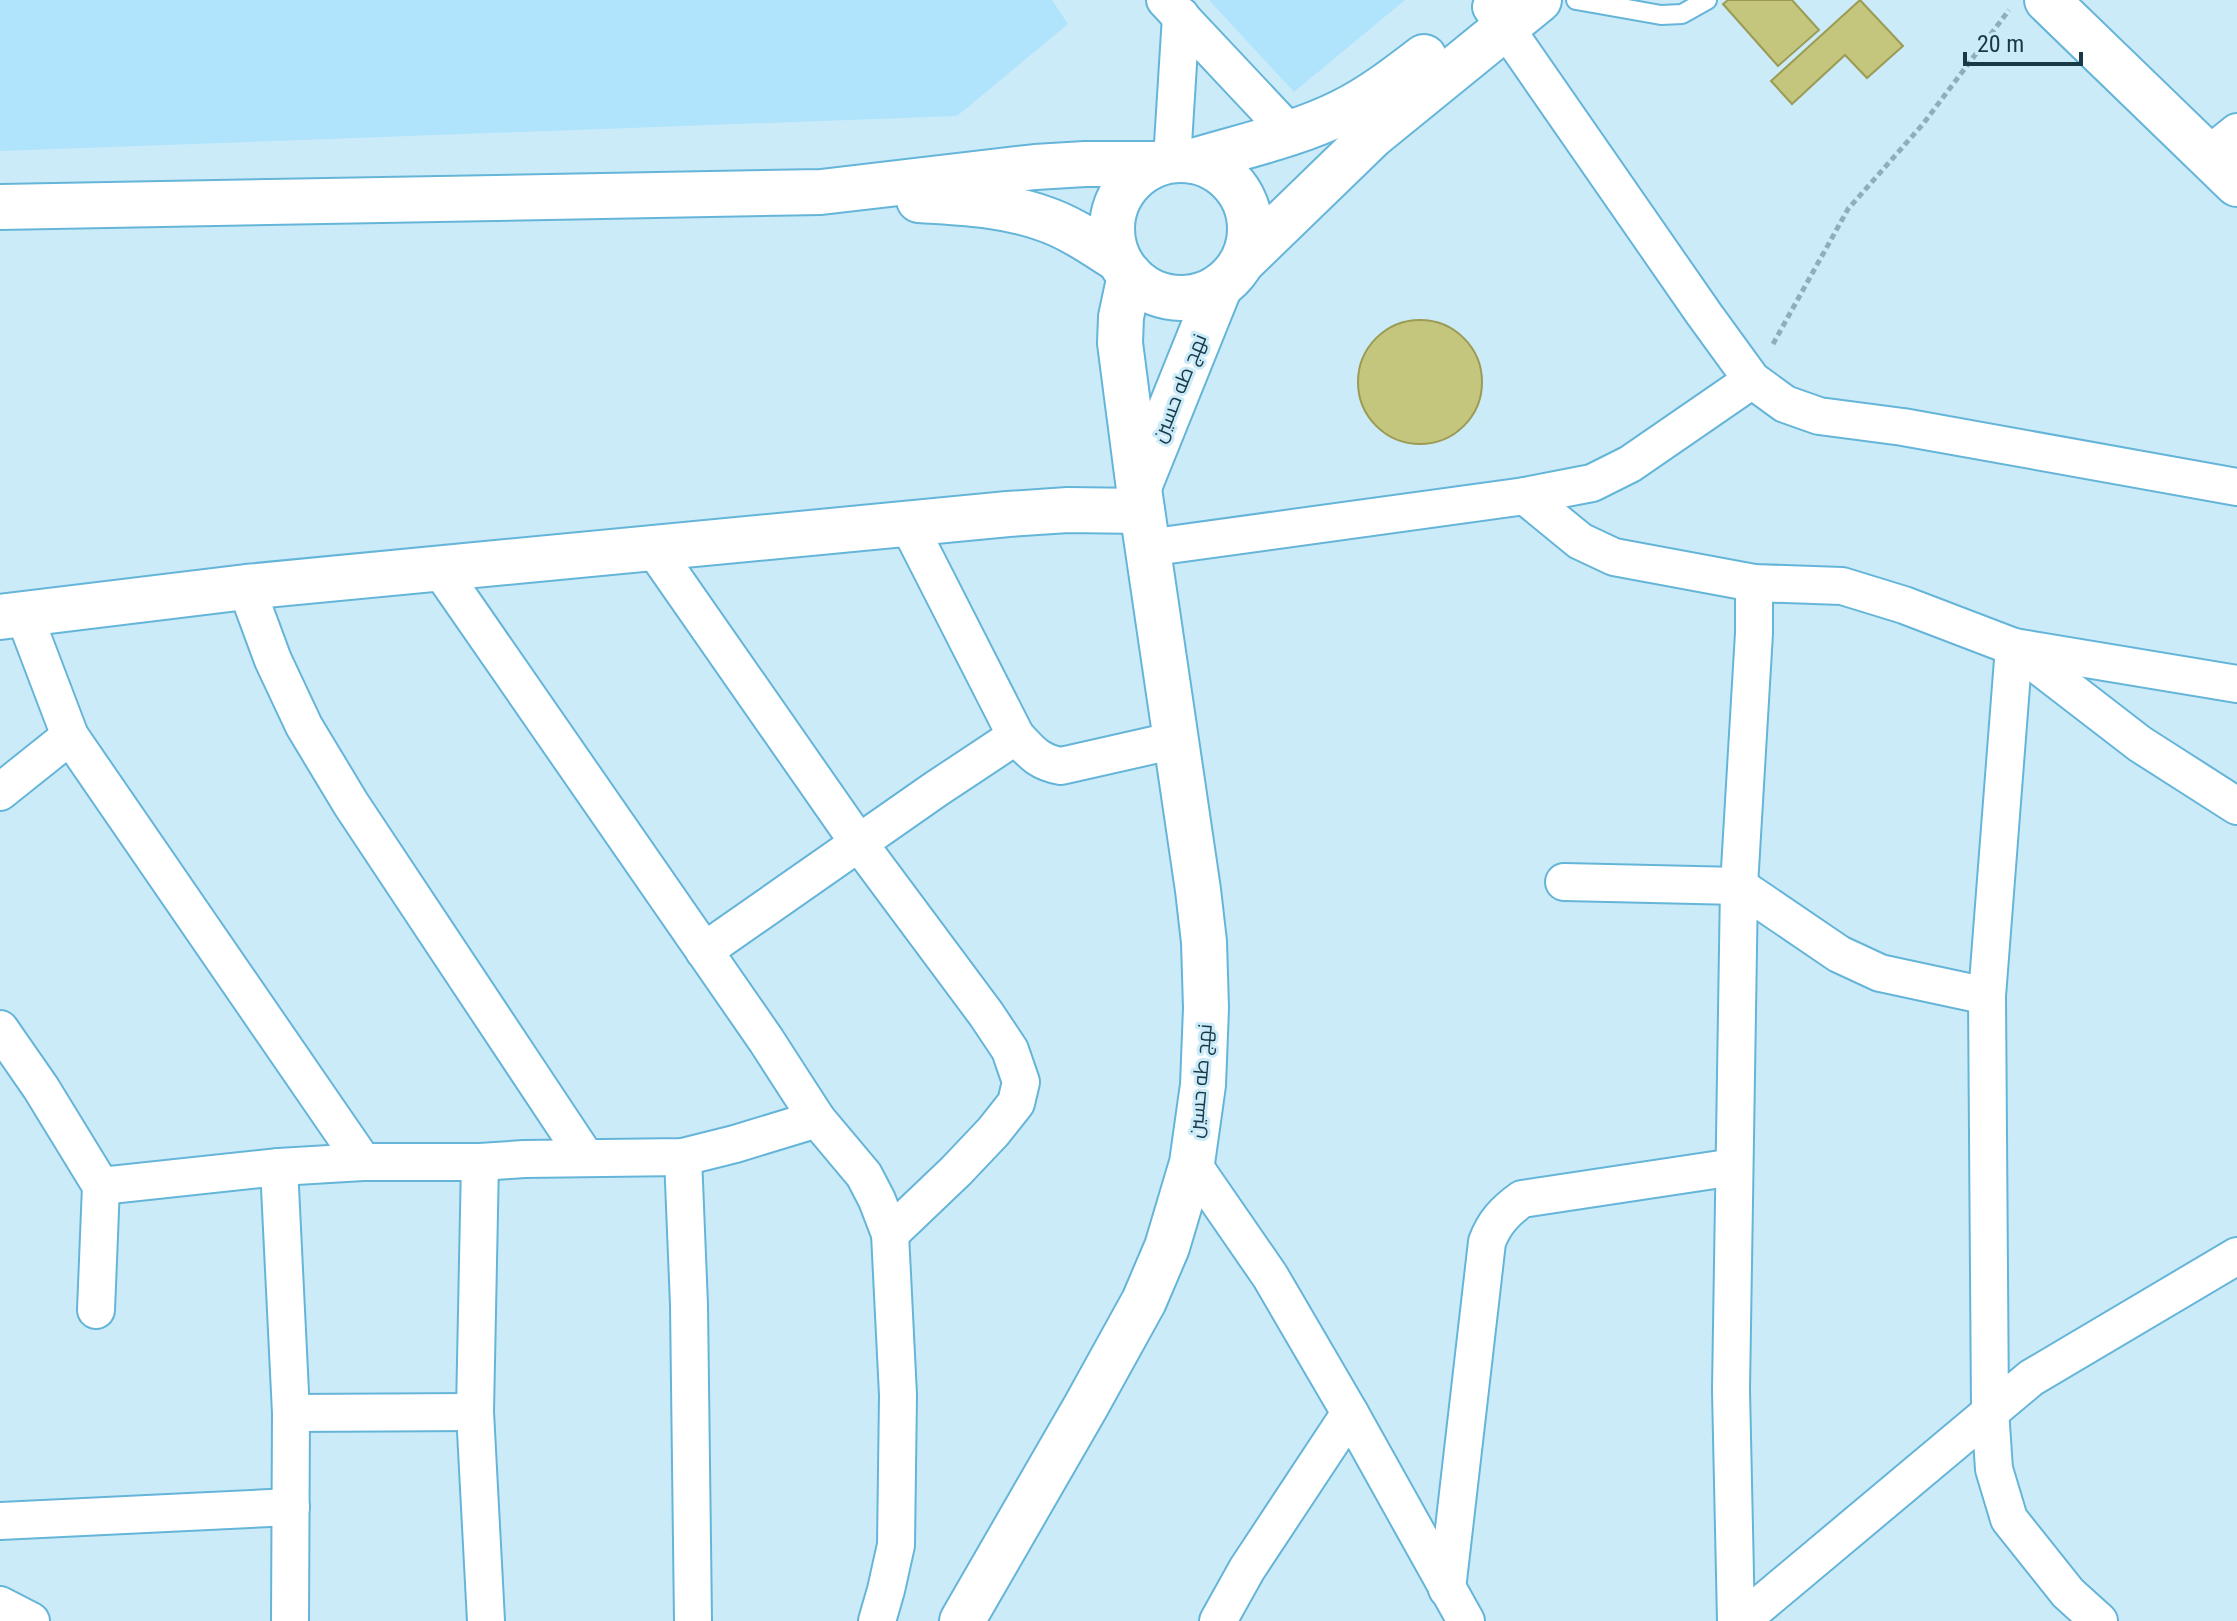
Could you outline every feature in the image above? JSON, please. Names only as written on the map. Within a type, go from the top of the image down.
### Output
[{"type":"main road","points":[[1124,268],[1112,238],[1113,215],[1120,194],[1135,177],[1173,162],[1289,132],[1339,114],[1379,92],[1499,11],[1539,0]]},
{"type":"main road","points":[[2060,4],[2227,157]]},
{"type":"main road","points":[[821,192],[1011,209],[1042,217],[1064,227],[1124,268],[1146,288],[1163,296],[1183,298],[1202,295],[1232,273],[1499,11]]},
{"type":"main road","points":[[0,207],[821,192],[1035,167],[1173,162],[1214,168],[1232,181],[1244,198],[1250,219],[1250,240],[1232,273]]},
{"type":"main road","name":"نهج طه حسين","points":[[962,1621],[1144,1301],[1167,1247],[1192,1163],[1203,1085],[1206,1008],[1204,942],[1120,343],[1124,268]]},
{"type":"main road","name":"نهج طه حسين","points":[[1143,516],[1232,273]]},
{"type":"main road","points":[[12,616],[246,587],[908,524],[1068,510],[1143,516]]},
{"type":"street","points":[[1173,8],[1289,132]]},
{"type":"street","points":[[1173,8],[1173,162]]},
{"type":"street","points":[[1499,11],[1752,380],[1785,404],[1819,416],[1903,427],[2237,487]]},
{"type":"street","points":[[1143,516],[1525,496],[1592,483],[1630,464],[1752,380]]},
{"type":"street","points":[[1525,496],[1580,541],[1614,557],[1754,583],[1842,586],[1904,605],[2014,647],[2237,684]]},
{"type":"street","points":[[908,524],[1016,736],[1044,763],[1061,766],[1176,740]]},
{"type":"street","points":[[653,548],[858,842],[1010,1050],[1021,1082],[1016,1103],[956,1171],[890,1234]]},
{"type":"street","points":[[439,568],[817,1119],[864,1175],[877,1200],[890,1234],[898,1395],[896,1545],[877,1621]]},
{"type":"street","points":[[1738,1621],[1731,1390],[1734,1167],[1739,886],[1754,633],[1754,583]]},
{"type":"street","points":[[246,587],[273,660],[304,726],[351,804],[586,1158]]},
{"type":"street","points":[[12,616],[70,736],[363,1162]]},
{"type":"street","points":[[2014,647],[2140,744],[2237,806]]},
{"type":"street","points":[[2014,647],[1987,996],[1990,1410],[1994,1469],[2009,1519],[2068,1593],[2099,1621]]},
{"type":"street","points":[[0,792],[70,736]]},
{"type":"street","points":[[704,951],[1016,736]]},
{"type":"street","points":[[1564,882],[1739,886],[1839,954],[1880,973],[1987,996]]},
{"type":"street","points":[[0,1029],[41,1088],[101,1186],[96,1310]]},
{"type":"street","points":[[101,1186],[279,1167],[363,1162],[683,1157],[817,1119]]},
{"type":"street","points":[[683,1157],[689,1305],[693,1621]]},
{"type":"street","points":[[480,1162],[475,1412],[486,1621]]},
{"type":"street","points":[[1192,1163],[1270,1276],[1466,1621]]},
{"type":"street","points":[[279,1167],[291,1413],[290,1621]]},
{"type":"street","points":[[1447,1589],[1487,1242],[1493,1228],[1507,1210],[1522,1199],[1734,1167]]},
{"type":"street","points":[[1738,1621],[2031,1378],[2237,1256]]},
{"type":"street","points":[[291,1413],[475,1412]]},
{"type":"street","points":[[1218,1621],[1247,1569],[1350,1413]]},
{"type":"street","points":[[0,1521],[291,1507]]},
{"type":"street","points":[[0,1605],[31,1621]]},
{"type":"lane","points":[[1576,0],[1661,15],[1682,14],[1707,0]]},
{"type":"path","points":[[1752,380],[1848,209],[1923,124],[2017,0]]},
{"type":"shaded area","points":[[0,0],[1052,0],[1068,24],[957,116],[0,151]]},
{"type":"shaded area","points":[[1209,0],[1405,0],[1294,92]]},
{"type":"building","points":[[1728,0],[1792,0],[1819,30],[1778,66],[1723,4]]},
{"type":"building","points":[[1860,0],[1903,46],[1867,78],[1845,55],[1792,104],[1771,81]]},
{"type":"building","points":[[1420,320],[1444,325],[1464,338],[1477,358],[1482,382],[1477,406],[1464,426],[1444,439],[1420,444],[1396,439],[1376,426],[1363,406],[1358,382],[1363,358],[1376,338],[1396,325]]}]
